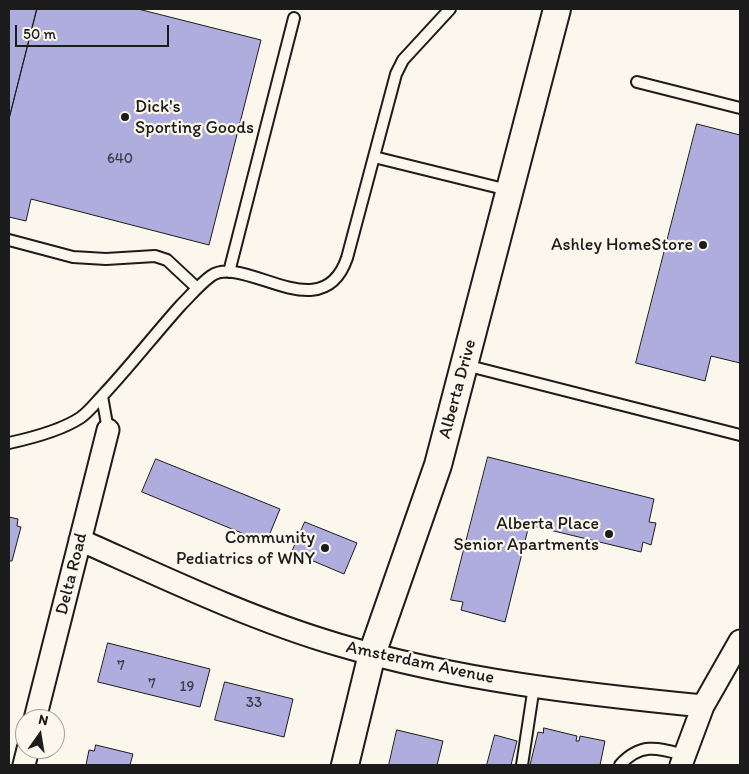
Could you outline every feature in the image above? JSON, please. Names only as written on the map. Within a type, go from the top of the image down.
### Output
[{"type":"street","name":"Alberta Drive","points":[[345,765],[372,654],[438,465],[556,9]]},
{"type":"street","name":"Delta Road","points":[[38,709],[108,430]]},
{"type":"street","name":"Amsterdam Avenue","points":[[80,540],[279,626],[372,654],[473,676],[534,686],[703,706]]},
{"type":"street","points":[[683,760],[703,706],[740,641]]},
{"type":"lane","points":[[9,443],[36,436],[80,418],[102,396],[197,288],[215,273],[229,272],[300,290],[322,287],[334,280],[343,270],[347,258],[396,74],[403,60],[450,9]]},
{"type":"lane","points":[[229,272],[294,18]]},
{"type":"lane","points":[[637,82],[740,108]]},
{"type":"lane","points":[[374,157],[509,190]]},
{"type":"lane","points":[[9,240],[73,257],[106,259],[155,256],[167,260],[197,288]]},
{"type":"lane","points":[[465,365],[740,435]]},
{"type":"lane","points":[[102,396],[108,430]]},
{"type":"lane","points":[[522,765],[534,686]]},
{"type":"lane","points":[[620,765],[639,751],[653,747],[683,760]]},
{"type":"building","points":[[9,9],[37,9],[9,119]]},
{"type":"building","points":[[37,9],[138,9],[261,40],[209,245],[31,199],[26,221],[9,217],[9,119]]},
{"type":"building","name":"Ashley HomeStore","points":[[697,124],[740,135],[740,363],[711,356],[705,381],[636,363]]},
{"type":"building","name":"Alberta Place Senior Apartments","points":[[488,457],[654,499],[649,522],[656,523],[651,545],[643,542],[641,552],[529,525],[505,622],[461,610],[463,602],[451,600]]},
{"type":"building","points":[[156,459],[280,509],[266,543],[142,492]]},
{"type":"building","points":[[9,517],[18,519],[17,526],[21,527],[12,561],[9,561]]},
{"type":"building","name":"Community Pediatrics of WNY","points":[[305,522],[357,543],[344,574],[292,552]]},
{"type":"building","points":[[108,643],[210,669],[200,707],[98,682]]},
{"type":"building","points":[[225,682],[293,699],[284,737],[215,720]]},
{"type":"building","points":[[544,728],[577,736],[576,741],[579,741],[580,736],[605,741],[600,765],[530,765],[538,732],[543,733]]},
{"type":"building","points":[[397,730],[443,741],[437,765],[389,765]]},
{"type":"building","points":[[495,735],[517,741],[511,765],[487,765]]},
{"type":"building","points":[[96,745],[133,754],[130,765],[86,765],[89,750],[94,751]]},
{"type":"place","name":"Dick's Sporting Goods","points":[[125,117]]},
{"type":"place","name":"Ashley HomeStore","points":[[703,245]]},
{"type":"place","name":"Alberta Place Senior Apartments","points":[[609,534]]},
{"type":"place","name":"Community Pediatrics of WNY","points":[[325,548]]}]
